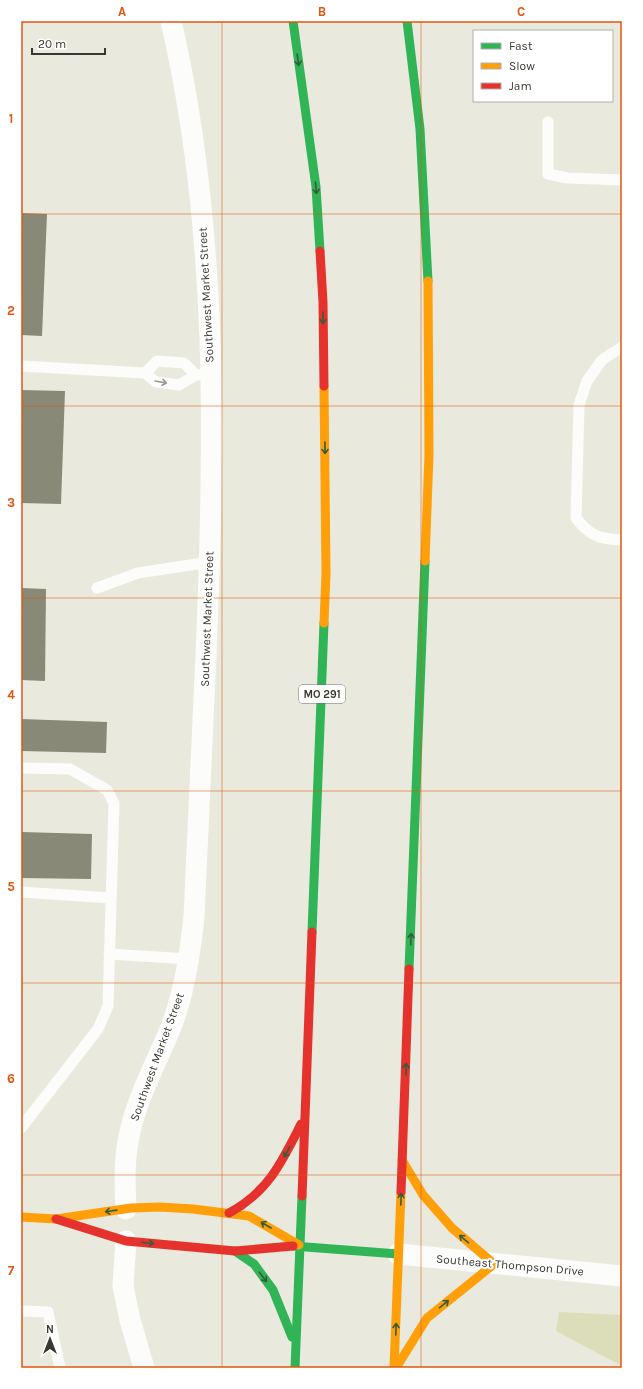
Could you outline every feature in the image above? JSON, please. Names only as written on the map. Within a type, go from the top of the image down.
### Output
[{"type":"main road","name":"MO 291","points":[[293,21],[317,194],[323,302],[326,543],[295,1368]]},
{"type":"main road","points":[[395,1368],[398,1254],[429,455],[430,334],[428,251],[416,90],[407,21]]},
{"type":"main road","points":[[229,1214],[245,1206],[275,1175],[304,1117]]},
{"type":"main road","points":[[395,1368],[427,1318],[494,1264],[452,1228],[424,1195],[402,1160]]},
{"type":"main road","points":[[56,1219],[126,1209],[160,1207],[249,1216],[299,1245]]},
{"type":"main road","points":[[21,1216],[56,1219],[126,1241],[234,1251],[299,1245],[398,1254]]},
{"type":"main road","points":[[234,1251],[254,1264],[274,1290],[296,1346]]},
{"type":"street","name":"Southwest Market Street","points":[[126,1209],[125,1168],[128,1141],[142,1096],[172,1022],[189,959],[194,917],[210,562],[212,470],[204,375],[206,270],[200,194],[183,77],[171,21]]},
{"type":"street","points":[[126,1241],[124,1286],[130,1320],[144,1368]]},
{"type":"street","name":"Southeast Thompson Drive","points":[[398,1254],[622,1276]]},
{"type":"lane","points":[[548,122],[548,174],[568,178],[622,180]]},
{"type":"lane","points":[[622,347],[602,360],[587,381],[579,405],[576,518],[583,528],[594,536],[609,540],[622,540]]},
{"type":"lane","points":[[145,373],[157,361],[184,363],[204,375]]},
{"type":"lane","points":[[21,366],[145,373],[156,382],[179,385],[204,375]]},
{"type":"lane","points":[[97,588],[138,573],[210,562]]},
{"type":"lane","points":[[21,768],[70,769],[107,790],[114,803],[108,1006],[98,1029],[21,1128]]},
{"type":"lane","points":[[21,892],[111,898]]},
{"type":"lane","points":[[109,954],[189,959]]},
{"type":"lane","points":[[21,1311],[48,1312],[60,1368]]},
{"type":"green space","points":[[559,1312],[622,1315],[622,1366],[556,1331]]},
{"type":"building","points":[[21,213],[47,214],[42,336],[21,335]]},
{"type":"building","points":[[21,390],[65,391],[61,504],[21,503]]},
{"type":"building","points":[[21,588],[46,589],[45,681],[21,680]]},
{"type":"building","points":[[21,719],[107,722],[106,753],[21,751]]},
{"type":"building","points":[[21,832],[92,834],[91,879],[21,878]]},
{"type":"traffic: fast","points":[[293,21],[316,187],[320,251]]},
{"type":"traffic: fast","points":[[407,21],[420,129],[428,281]]},
{"type":"traffic: fast","points":[[409,969],[425,561]]},
{"type":"traffic: fast","points":[[312,932],[324,623]]},
{"type":"traffic: fast","points":[[295,1368],[302,1196]]},
{"type":"traffic: fast","points":[[293,1246],[398,1254]]},
{"type":"traffic: fast","points":[[235,1251],[254,1264],[273,1290],[292,1337]]},
{"type":"traffic: slow","points":[[425,561],[429,455],[428,281]]},
{"type":"traffic: slow","points":[[324,386],[326,574],[324,623]]},
{"type":"traffic: slow","points":[[396,1368],[427,1318],[494,1264],[452,1228],[423,1195],[402,1160]]},
{"type":"traffic: slow","points":[[394,1368],[401,1192]]},
{"type":"traffic: slow","points":[[21,1217],[56,1219],[131,1208],[160,1207],[193,1209],[249,1216],[299,1245]]},
{"type":"traffic: jam","points":[[320,251],[323,302],[324,386]]},
{"type":"traffic: jam","points":[[302,1196],[312,932]]},
{"type":"traffic: jam","points":[[401,1192],[409,969]]},
{"type":"traffic: jam","points":[[229,1213],[243,1205],[264,1186],[280,1163],[301,1124]]},
{"type":"traffic: jam","points":[[56,1219],[126,1241],[235,1251],[293,1246]]}]
